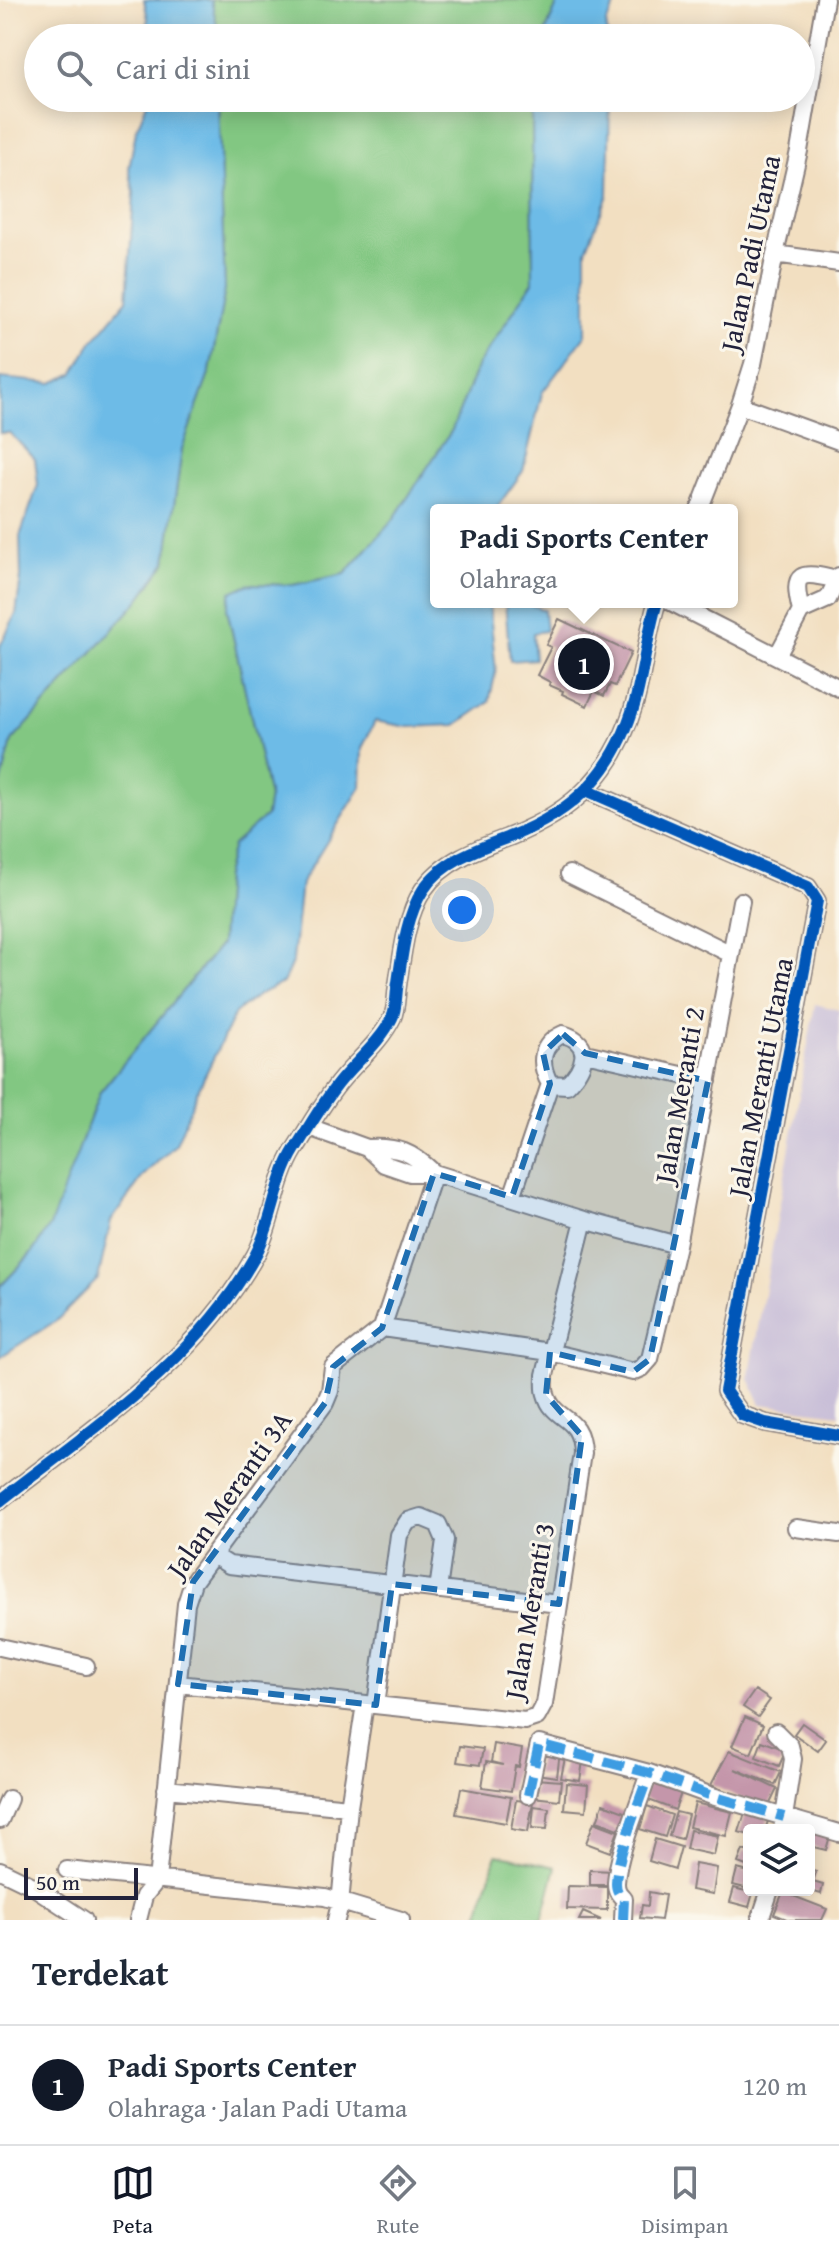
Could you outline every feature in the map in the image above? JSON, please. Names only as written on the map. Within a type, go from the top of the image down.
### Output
[{"type":"street","name":"Jalan Padi Utama","points":[[815,58],[825,0]]},
{"type":"street","name":"Jalan Padi Utama","points":[[701,504],[753,364],[806,112]]},
{"type":"street","points":[[775,254],[839,263]]},
{"type":"street","points":[[740,405],[839,441]]},
{"type":"street","points":[[777,656],[801,611],[828,599],[838,578],[803,575],[796,581],[801,611]]},
{"type":"street","points":[[0,1501],[154,1380],[210,1321],[256,1254],[290,1157],[340,1081],[392,1018],[406,936],[423,889],[469,852],[537,824],[560,811],[586,790],[615,756],[635,701],[656,608]]},
{"type":"street","points":[[683,608],[839,688]]},
{"type":"street","name":"Jalan Meranti Utama","points":[[586,790],[808,887],[817,901],[725,1391],[742,1415],[765,1423],[839,1436]]},
{"type":"street","points":[[569,874],[731,954]]},
{"type":"street","name":"Jalan Meranti 2","points":[[550,1352],[633,1372],[650,1359],[677,1245],[741,901]]},
{"type":"street","points":[[512,1197],[550,1084],[544,1073],[543,1053],[551,1040],[563,1034],[574,1037],[582,1044],[585,1053],[576,1075],[567,1085],[550,1084]]},
{"type":"street","points":[[585,1053],[708,1081]]},
{"type":"street","points":[[309,1127],[367,1148],[384,1164],[410,1173],[434,1173],[584,1220],[677,1245]]},
{"type":"street","points":[[434,1173],[382,1328],[550,1352]]},
{"type":"street","name":"Jalan Meranti 3","points":[[178,1684],[525,1721],[537,1717],[544,1704],[582,1453],[582,1436],[554,1409],[546,1395],[545,1375],[584,1220]]},
{"type":"street","name":"Jalan Meranti 3A","points":[[157,1880],[186,1604],[193,1582],[325,1403],[333,1367],[382,1328]]},
{"type":"street","points":[[338,1912],[349,1807],[371,1705],[399,1535],[408,1521],[421,1517],[438,1524],[445,1540],[438,1590]]},
{"type":"street","points":[[796,1528],[839,1534]]},
{"type":"street","points":[[213,1555],[229,1565],[559,1604]]},
{"type":"street","points":[[0,1647],[86,1666]]},
{"type":"street","points":[[776,1732],[790,1746],[793,1759],[783,1823]]},
{"type":"street","points":[[528,1795],[539,1744],[649,1773],[783,1823],[839,1833]]},
{"type":"street","points":[[623,1920],[624,1899],[617,1891],[616,1882],[649,1773]]},
{"type":"street","points":[[166,1789],[349,1807]]},
{"type":"street","points":[[0,1820],[9,1799]]},
{"type":"street","points":[[0,1870],[31,1885],[84,1920]]},
{"type":"street","points":[[67,1870],[325,1897],[338,1912],[401,1920]]},
{"type":"street","points":[[138,1920],[144,1896],[157,1880]]},
{"type":"street","points":[[760,1920],[768,1896]]},
{"type":"highlighted area","points":[[563,1034],[585,1053],[708,1081],[650,1359],[633,1372],[550,1352],[546,1395],[582,1436],[559,1604],[392,1584],[376,1705],[178,1684],[193,1582],[325,1403],[333,1367],[382,1328],[434,1173],[512,1197],[550,1084],[543,1053]]},
{"type":"shaded area","points":[[815,1004],[839,1010],[839,1414],[761,1404],[749,1379]]},
{"type":"green space","points":[[211,0],[559,0],[549,24],[217,24]]},
{"type":"green space","points":[[219,112],[532,112],[533,282],[478,365],[452,430],[393,520],[345,574],[293,585],[249,584],[227,609],[269,797],[266,816],[233,845],[225,876],[221,944],[100,1092],[51,1226],[31,1254],[0,1287],[0,788],[12,741],[138,601],[166,562],[182,449],[210,371],[225,289]]},
{"type":"green space","points":[[497,1854],[556,1867],[542,1920],[477,1920]]},
{"type":"water","points":[[144,0],[211,0],[217,24],[147,24]]},
{"type":"water","points":[[559,0],[618,0],[606,24],[549,24]]},
{"type":"water","points":[[143,112],[219,112],[225,289],[210,371],[182,449],[166,562],[138,601],[12,741],[0,788],[0,646],[16,614],[21,577],[20,536],[38,485],[35,459],[10,433],[0,433],[0,378],[52,383],[73,374],[92,342],[127,300],[134,193],[129,168],[136,131]]},
{"type":"water","points":[[532,112],[610,112],[608,195],[586,250],[586,334],[542,393],[523,471],[499,504],[430,504],[430,608],[490,608],[496,671],[489,702],[456,725],[408,727],[375,721],[362,748],[361,787],[301,883],[293,960],[283,983],[261,993],[235,1013],[176,1144],[144,1175],[111,1221],[98,1279],[57,1320],[0,1357],[0,1287],[31,1254],[50,1226],[100,1092],[221,944],[225,876],[233,845],[266,816],[269,797],[227,609],[231,592],[249,584],[293,585],[345,574],[393,520],[452,430],[478,365],[533,282]]},
{"type":"water","points":[[506,608],[544,610],[546,631],[533,633],[535,659],[510,661]]},
{"type":"building","points":[[559,619],[631,653],[615,686],[610,684],[604,696],[594,691],[587,706],[562,694],[563,691],[537,675],[551,647],[546,645]]},
{"type":"building","points":[[755,1690],[770,1700],[758,1717],[743,1707]]},
{"type":"building","points":[[745,1717],[763,1725],[751,1754],[732,1746]]},
{"type":"building","points":[[802,1723],[826,1740],[818,1751],[794,1734]]},
{"type":"building","points":[[762,1741],[786,1750],[779,1766],[756,1757]]},
{"type":"building","points":[[494,1744],[522,1749],[519,1767],[515,1766],[511,1791],[482,1787],[486,1762],[503,1765],[491,1762]]},
{"type":"building","points":[[460,1746],[483,1749],[480,1765],[457,1762]]},
{"type":"building","points":[[539,1749],[560,1751],[557,1777],[536,1774]]},
{"type":"building","points":[[729,1751],[781,1772],[775,1785],[735,1769],[777,1789],[767,1810],[711,1785]]},
{"type":"building","points":[[565,1758],[583,1761],[580,1781],[561,1778]]},
{"type":"building","points":[[535,1779],[561,1781],[559,1800],[533,1797]]},
{"type":"building","points":[[650,1779],[682,1790],[675,1810],[643,1798]]},
{"type":"building","points":[[566,1783],[588,1785],[586,1811],[564,1809]]},
{"type":"building","points":[[461,1788],[511,1797],[506,1823],[456,1814]]},
{"type":"building","points":[[516,1800],[533,1802],[528,1832],[511,1829]]},
{"type":"building","points":[[695,1803],[732,1812],[726,1836],[689,1827]]},
{"type":"building","points":[[603,1804],[630,1814],[624,1831],[597,1821]]},
{"type":"building","points":[[534,1806],[549,1808],[547,1829],[532,1828]]},
{"type":"building","points":[[647,1806],[672,1815],[665,1837],[640,1829]]},
{"type":"building","points":[[746,1810],[769,1818],[767,1824],[743,1824],[743,1833],[739,1832]]},
{"type":"building","points":[[676,1812],[688,1815],[682,1839],[669,1836]]},
{"type":"building","points":[[594,1822],[618,1831],[610,1852],[586,1843]]},
{"type":"building","points":[[690,1830],[718,1836],[714,1855],[686,1849]]},
{"type":"building","points":[[815,1832],[830,1836],[826,1850],[815,1847]]},
{"type":"building","points":[[655,1839],[681,1847],[675,1869],[649,1861]]},
{"type":"building","points":[[695,1864],[717,1868],[713,1894],[691,1890]]},
{"type":"building","points":[[737,1869],[743,1870],[743,1888],[733,1885]]},
{"type":"building","points":[[590,1870],[614,1871],[614,1885],[590,1885]]},
{"type":"building","points":[[815,1883],[823,1885],[821,1894],[815,1892]]},
{"type":"building","points":[[568,1886],[607,1887],[607,1910],[567,1909]]},
{"type":"building","points":[[734,1888],[743,1890],[743,1896],[752,1896],[749,1907],[730,1902]]},
{"type":"building","points":[[649,1892],[665,1895],[661,1920],[640,1918],[642,1905],[648,1906]]},
{"type":"building","points":[[781,1896],[793,1896],[827,1909],[822,1920],[789,1920],[774,1914]]},
{"type":"building","points":[[583,1912],[601,1920],[579,1920]]},
{"type":"marked path","points":[[528,1795],[539,1744],[649,1773],[784,1817]]},
{"type":"marked path","points":[[623,1920],[624,1899],[617,1888],[617,1871],[649,1773]]},
{"type":"cycle path","points":[[0,1501],[140,1391],[173,1361],[231,1294],[261,1243],[288,1161],[335,1087],[376,1042],[392,1018],[408,925],[423,890],[451,863],[533,827],[554,815],[590,786],[627,727],[656,608]]},
{"type":"cycle path","points":[[586,790],[808,887],[817,901],[725,1391],[742,1415],[765,1423],[839,1436]]},
{"type":"place","name":"Padi Sports Center","points":[[584,664]]}]
